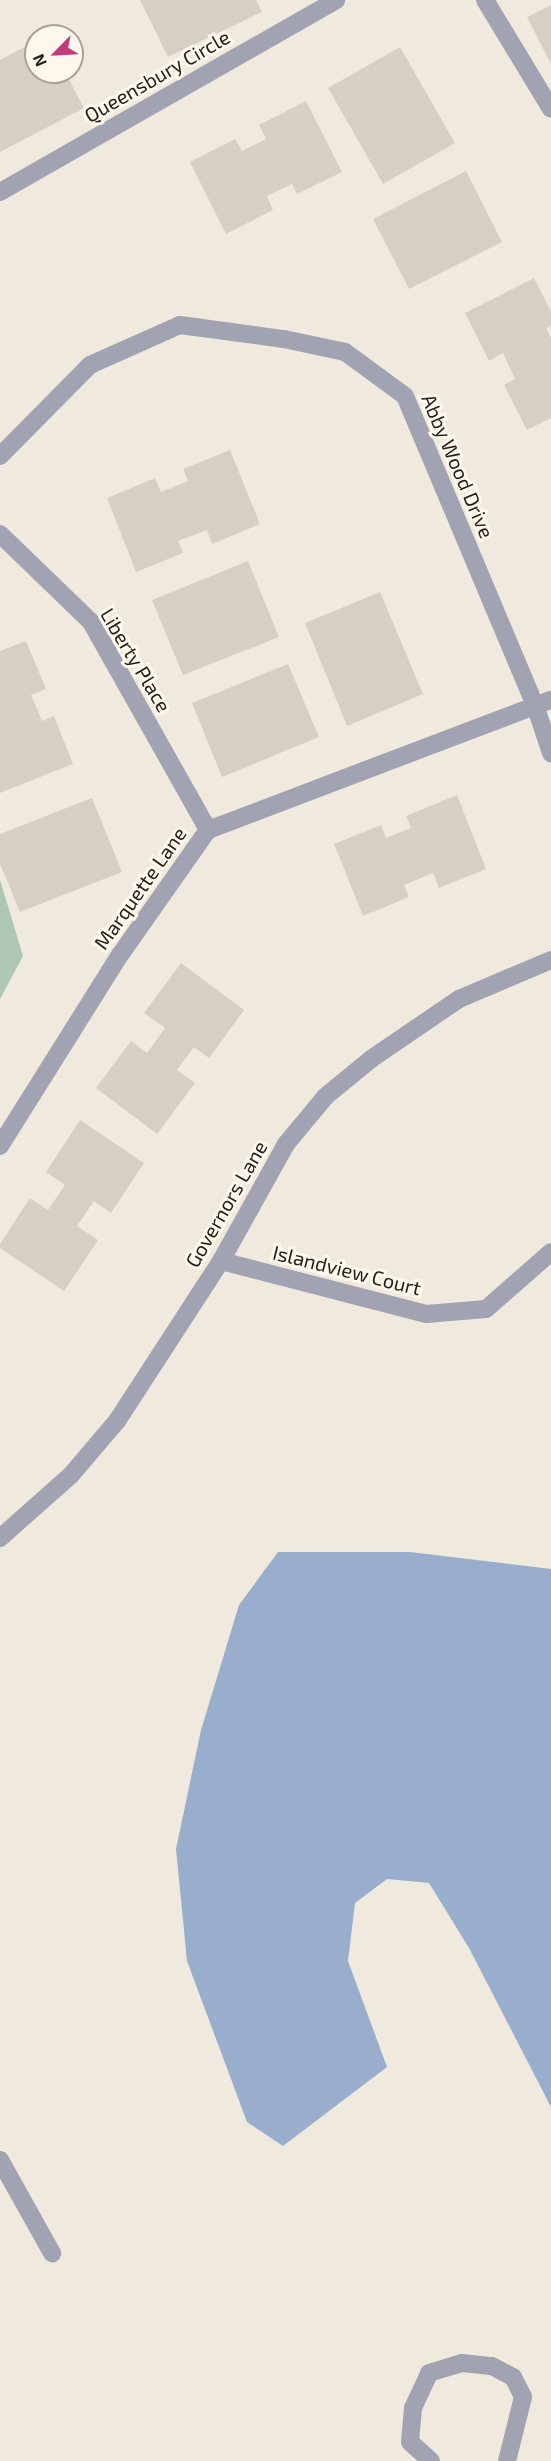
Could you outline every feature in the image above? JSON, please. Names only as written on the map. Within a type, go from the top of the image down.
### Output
[{"type":"street","name":"Queensbury Circle","points":[[0,192],[336,0]]},
{"type":"street","points":[[485,0],[551,109]]},
{"type":"street","name":"Abby Wood Drive","points":[[0,456],[90,365],[180,325],[284,339],[345,352],[405,396],[543,702],[551,753]]},
{"type":"street","name":"Liberty Place","points":[[0,534],[91,622],[208,830]]},
{"type":"street","name":"Marquette Lane","points":[[0,1146],[120,955],[208,830],[543,702]]},
{"type":"street","name":"Governors Lane","points":[[0,1538],[71,1475],[117,1421],[221,1261],[286,1144],[326,1096],[371,1059],[459,999],[551,960]]},
{"type":"street","name":"Islandview Court","points":[[221,1261],[426,1314],[486,1309],[551,1252]]},
{"type":"street","points":[[0,2160],[52,2253]]},
{"type":"street","points":[[431,2461],[410,2442],[413,2408],[429,2373],[462,2363],[492,2366],[513,2377],[523,2397],[507,2461]]},
{"type":"green space","points":[[0,880],[23,956],[0,999]]},
{"type":"water","points":[[278,1552],[410,1552],[551,1569],[551,2107],[469,1948],[429,1883],[387,1879],[355,1903],[348,1961],[387,2067],[283,2146],[247,2122],[187,1961],[176,1849],[201,1730],[239,1605]]},
{"type":"building","points":[[140,0],[256,0],[262,12],[168,57]]},
{"type":"building","points":[[551,5],[551,64],[527,17]]},
{"type":"building","points":[[24,47],[24,84],[71,84],[84,108],[0,152],[0,60]]},
{"type":"building","points":[[400,47],[455,143],[383,184],[328,88]]},
{"type":"building","points":[[306,101],[342,172],[297,194],[292,184],[267,196],[273,210],[226,234],[190,162],[235,139],[242,151],[266,139],[259,125]]},
{"type":"building","points":[[466,171],[502,242],[409,289],[373,219]]},
{"type":"building","points":[[534,278],[551,311],[551,326],[546,328],[551,338],[551,418],[527,430],[504,385],[515,379],[503,353],[489,361],[465,313]]},
{"type":"building","points":[[230,450],[260,524],[212,544],[207,530],[178,541],[183,553],[136,572],[107,498],[155,478],[161,492],[188,481],[183,469]]},
{"type":"building","points":[[248,561],[279,637],[183,675],[152,600]]},
{"type":"building","points":[[380,592],[423,694],[347,726],[305,623]]},
{"type":"building","points":[[26,641],[46,689],[31,695],[42,721],[54,716],[73,764],[0,793],[0,651]]},
{"type":"building","points":[[288,664],[319,737],[222,777],[192,703]]},
{"type":"building","points":[[457,795],[486,869],[439,888],[433,873],[404,885],[409,897],[363,916],[334,844],[381,825],[386,838],[411,828],[406,816]]},
{"type":"building","points":[[92,798],[122,872],[20,912],[0,864],[0,834]]},
{"type":"building","points":[[181,963],[244,1010],[209,1058],[194,1047],[177,1070],[195,1083],[157,1134],[96,1088],[131,1041],[147,1053],[165,1028],[144,1013]]},
{"type":"building","points":[[80,1120],[144,1163],[111,1213],[94,1201],[77,1226],[98,1240],[64,1291],[0,1248],[0,1244],[30,1198],[48,1210],[65,1185],[46,1172]]}]
